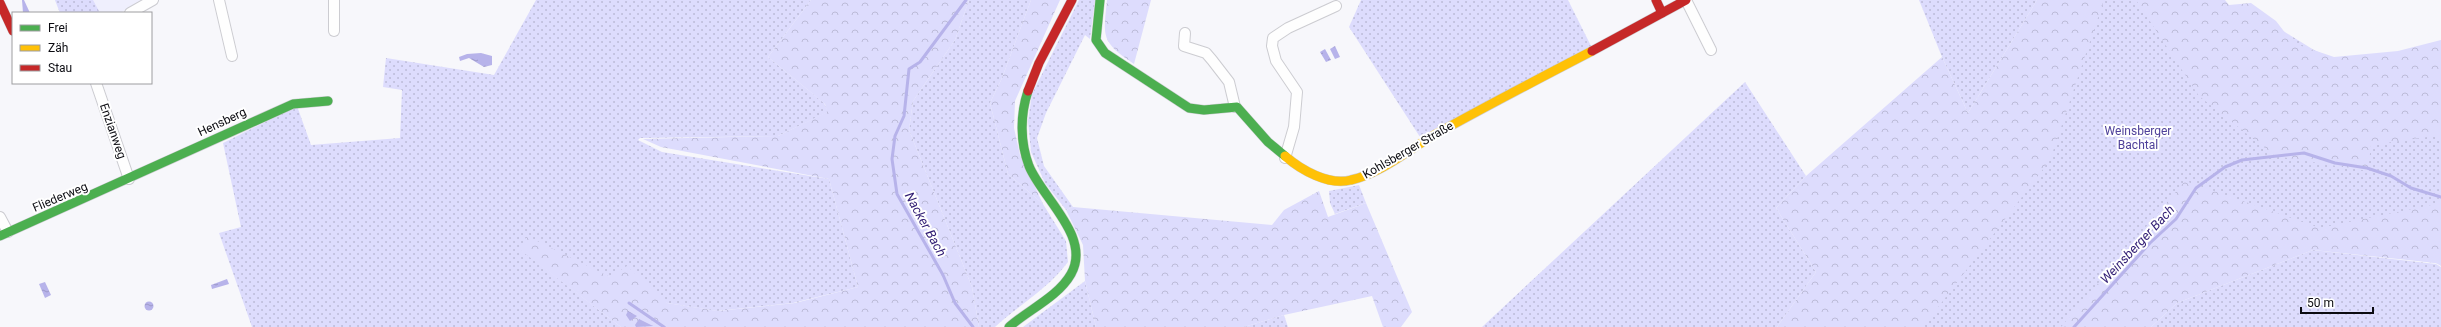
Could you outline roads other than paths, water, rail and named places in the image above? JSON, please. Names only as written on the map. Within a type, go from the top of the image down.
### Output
[{"type":"street","points":[[132,12],[153,0]]},
{"type":"street","points":[[220,0],[232,56]]},
{"type":"street","points":[[334,0],[334,31]]},
{"type":"street","points":[[1009,327],[1063,284],[1074,270],[1077,260],[1076,249],[1069,229],[1031,169],[1024,151],[1022,131],[1023,110],[1030,86],[1072,0]]},
{"type":"street","points":[[1100,0],[1096,40],[1105,53],[1189,108],[1204,110],[1235,107],[1229,82],[1206,53],[1184,46],[1185,33]]},
{"type":"street","points":[[1656,0],[1662,13]]},
{"type":"street","name":"Kohlsberger Straße","points":[[1235,107],[1285,158],[1319,178],[1342,182],[1359,178],[1489,105],[1686,0],[1711,50]]},
{"type":"street","points":[[0,3],[12,29]]},
{"type":"street","points":[[1285,158],[1294,127],[1297,92],[1276,61],[1272,46],[1273,38],[1288,28],[1336,6]]},
{"type":"street","name":"Enzianweg","points":[[96,84],[129,179]]},
{"type":"street","name":"Hensberg","points":[[129,179],[293,104],[328,101]]},
{"type":"street","name":"Fliederweg","points":[[4,234],[129,179]]},
{"type":"street","points":[[0,217],[4,234]]},
{"type":"water","points":[[22,0],[24,0],[30,12],[23,12]]},
{"type":"water","points":[[1335,46],[1340,57],[1335,59],[1330,49]]},
{"type":"water","points":[[1325,49],[1331,60],[1326,62],[1320,52]]},
{"type":"water","points":[[481,53],[492,56],[492,65],[484,67],[469,58],[460,61],[459,57],[467,54]]},
{"type":"water","points":[[227,279],[229,284],[212,289],[211,285]]},
{"type":"water","points":[[45,282],[51,295],[45,298],[39,284]]},
{"type":"water","points":[[147,302],[151,302],[153,306],[151,310],[147,310],[145,308],[145,304]]},
{"type":"water","points":[[628,311],[637,316],[630,321],[626,315]]},
{"type":"water","points":[[639,319],[653,326],[636,327],[635,325]]},
{"type":"waterway","name":"Nacker Bach","points":[[966,0],[920,62],[909,69],[904,116],[895,136],[892,159],[897,194],[943,275],[955,303],[973,327]]},
{"type":"waterway","name":"Weinsberger Bach","points":[[2074,327],[2150,243],[2176,219],[2196,188],[2225,167],[2242,160],[2304,153],[2335,163],[2367,168],[2391,176],[2411,188],[2441,197]]},
{"type":"waterway","points":[[629,303],[664,327]]},
{"type":"park label","name":"Weinsberger Bachtal","points":[[2138,138]]}]
